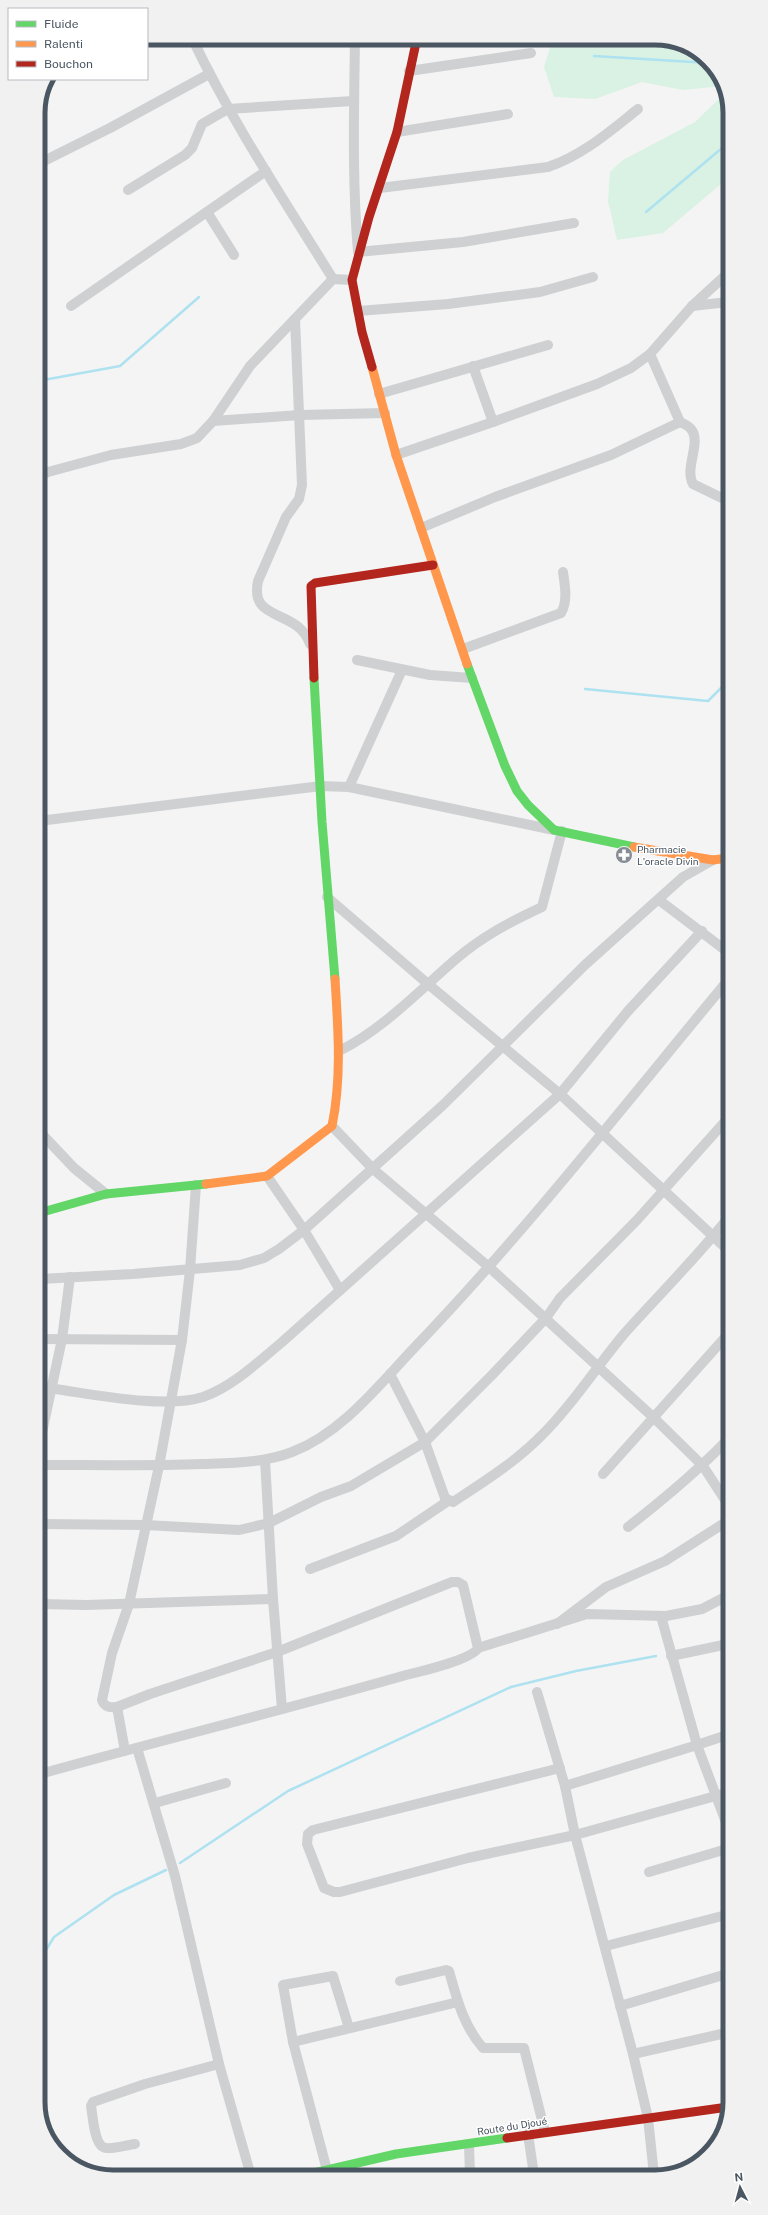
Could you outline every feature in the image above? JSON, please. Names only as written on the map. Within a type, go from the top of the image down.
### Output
[{"type":"street","points":[[195,45],[228,109],[333,279]]},
{"type":"street","points":[[355,45],[353,101],[354,206],[358,252]]},
{"type":"street","points":[[415,45],[397,132],[358,252],[352,280],[358,311],[396,455],[472,678],[505,766],[517,791],[532,809],[558,831]]},
{"type":"street","points":[[409,70],[531,53]]},
{"type":"street","points":[[45,160],[110,128],[209,74]]},
{"type":"street","points":[[128,190],[185,155],[192,148],[202,124],[228,109],[353,101]]},
{"type":"street","points":[[380,188],[417,185],[548,167],[568,160],[594,144],[638,109]]},
{"type":"street","points":[[397,132],[508,114]]},
{"type":"street","points":[[71,306],[266,171]]},
{"type":"street","points":[[207,212],[234,255]]},
{"type":"street","points":[[358,252],[463,242],[574,223]]},
{"type":"street","points":[[358,311],[448,304],[540,292],[593,277]]},
{"type":"street","points":[[396,455],[597,384],[631,368],[650,354],[692,306],[723,278]]},
{"type":"street","points":[[45,474],[111,455],[181,444],[197,438],[213,421],[250,366],[333,279],[352,280]]},
{"type":"street","points":[[692,306],[723,303]]},
{"type":"street","points":[[295,319],[303,469],[301,494],[286,517],[258,581],[256,590],[257,599],[262,606],[300,626],[307,635],[312,651]]},
{"type":"street","points":[[380,394],[548,345]]},
{"type":"street","points":[[650,354],[680,422],[691,428],[694,434],[690,479],[693,484],[723,499]]},
{"type":"street","points":[[473,366],[493,422]]},
{"type":"street","points":[[213,421],[300,415],[385,413]]},
{"type":"street","points":[[421,528],[495,497],[611,455],[680,422]]},
{"type":"street","points":[[45,1211],[106,1194],[267,1176],[332,1126],[338,1098],[339,1051],[333,951],[327,897],[312,651],[311,586],[315,584],[433,565]]},
{"type":"street","points":[[463,649],[561,613],[565,600],[563,572]]},
{"type":"street","points":[[357,660],[402,670],[472,678]]},
{"type":"street","points":[[349,787],[402,670]]},
{"type":"street","points":[[45,821],[321,786],[349,787],[668,854],[712,860],[723,859]]},
{"type":"street","points":[[339,1051],[354,1044],[428,984],[457,958],[495,929],[542,906],[558,831]]},
{"type":"street","points":[[45,1279],[232,1266],[252,1262],[279,1249],[304,1230],[373,1169],[504,1047],[586,964],[683,877],[712,860]]},
{"type":"street","points":[[327,897],[428,984],[560,1094],[723,1246]]},
{"type":"street","points":[[659,900],[723,948]]},
{"type":"street","points":[[45,1387],[170,1402],[203,1397],[224,1386],[281,1343],[560,1094],[628,1011],[702,931]]},
{"type":"street","points":[[45,1465],[159,1466],[265,1460],[303,1447],[333,1428],[390,1374],[489,1267],[723,986]]},
{"type":"street","points":[[45,1524],[145,1524],[239,1530],[269,1523],[321,1497],[351,1486],[425,1442],[546,1318],[560,1298],[637,1220],[662,1190],[723,1124]]},
{"type":"street","points":[[332,1126],[373,1169],[489,1267],[653,1417],[703,1466],[723,1497]]},
{"type":"street","points":[[45,1137],[74,1168],[106,1194]]},
{"type":"street","points":[[267,1176],[304,1230],[340,1290]]},
{"type":"street","points":[[196,1185],[190,1270],[182,1340],[159,1466],[145,1524],[129,1604],[112,1653],[102,1700],[105,1705],[111,1708],[117,1707],[150,1694],[277,1652],[452,1582],[458,1582],[463,1585],[478,1648]]},
{"type":"street","points":[[310,1569],[396,1536],[448,1501],[452,1502],[503,1470],[544,1433],[654,1299],[698,1256],[723,1224]]},
{"type":"street","points":[[45,1417],[62,1339],[70,1278]]},
{"type":"street","points":[[45,1339],[182,1340]]},
{"type":"street","points":[[603,1474],[653,1417],[691,1378],[723,1340]]},
{"type":"street","points":[[390,1374],[425,1442],[445,1498],[448,1501]]},
{"type":"street","points":[[628,1527],[670,1495],[703,1466],[723,1444]]},
{"type":"street","points":[[265,1460],[273,1599],[282,1709]]},
{"type":"street","points":[[557,1624],[606,1587],[665,1561],[723,1524]]},
{"type":"street","points":[[45,1773],[438,1666],[472,1654],[478,1648],[587,1614],[666,1616],[702,1609],[723,1598]]},
{"type":"street","points":[[45,1604],[129,1604],[273,1599]]},
{"type":"street","points":[[666,1616],[662,1620],[662,1624],[671,1656],[697,1745],[723,1814]]},
{"type":"street","points":[[671,1656],[723,1645]]},
{"type":"street","points":[[537,1692],[560,1768],[575,1835],[606,1946],[633,2054],[648,2118],[653,2170]]},
{"type":"street","points":[[117,1707],[125,1750]]},
{"type":"street","points":[[564,1786],[723,1736]]},
{"type":"street","points":[[137,1748],[155,1803],[175,1876],[219,2064],[249,2170]]},
{"type":"street","points":[[560,1768],[313,1830],[308,1834],[307,1844],[324,1888],[334,1892],[468,1858],[575,1835],[723,1794]]},
{"type":"street","points":[[155,1803],[226,1783]]},
{"type":"street","points":[[649,1872],[723,1850]]},
{"type":"street","points":[[606,1946],[723,1916]]},
{"type":"street","points":[[400,1981],[448,1970],[458,2002],[469,2029],[483,2048],[521,2046],[524,2048],[545,2132]]},
{"type":"street","points":[[620,2006],[723,1975]]},
{"type":"street","points":[[326,2170],[293,2042],[283,1987],[285,1984],[333,1976],[349,2028]]},
{"type":"street","points":[[293,2042],[458,2002]]},
{"type":"street","points":[[633,2054],[723,2034]]},
{"type":"street","points":[[135,2144],[106,2149],[100,2146],[97,2141],[91,2106],[93,2102],[145,2084],[219,2064]]},
{"type":"street","name":"Route du Djoué","points":[[338,2170],[396,2154],[528,2134],[722,2108]]},
{"type":"street","points":[[528,2134],[533,2170]]},
{"type":"street","points":[[469,2144],[470,2170]]},
{"type":"green space","points":[[551,45],[660,45],[681,50],[696,59],[712,75],[718,87],[683,90],[642,82],[595,99],[554,97],[544,67]]},
{"type":"green space","points":[[721,97],[723,113],[723,182],[663,233],[617,240],[608,201],[610,172],[623,160],[695,122]]},
{"type":"waterway","points":[[594,56],[700,62]]},
{"type":"waterway","points":[[646,212],[723,147]]},
{"type":"waterway","points":[[45,380],[120,366],[199,297]]},
{"type":"waterway","points":[[585,689],[708,701],[723,686]]},
{"type":"waterway","points":[[180,1863],[288,1791],[511,1687],[576,1671],[656,1656]]},
{"type":"waterway","points":[[45,1952],[54,1937],[114,1895],[166,1870]]},
{"type":"traffic: fast","points":[[467,664],[505,766],[517,791],[528,805],[554,830],[634,847]]},
{"type":"traffic: fast","points":[[314,678],[322,822],[335,979]]},
{"type":"traffic: fast","points":[[45,1211],[106,1194],[206,1184]]},
{"type":"traffic: fast","points":[[327,2170],[396,2154],[507,2138]]},
{"type":"traffic: slow","points":[[372,367],[396,455],[467,664]]},
{"type":"traffic: slow","points":[[634,847],[713,860],[723,859]]},
{"type":"traffic: slow","points":[[206,1184],[267,1176],[332,1126],[338,1071],[338,1034],[335,979]]},
{"type":"traffic: jam","points":[[372,367],[362,332],[352,280],[369,217],[397,132],[416,45]]},
{"type":"traffic: jam","points":[[314,678],[311,586],[315,583],[433,565]]},
{"type":"traffic: jam","points":[[507,2138],[722,2108]]},
{"type":"place","name":"Pharmacie L'oracle Divin","points":[[624,855]]}]
